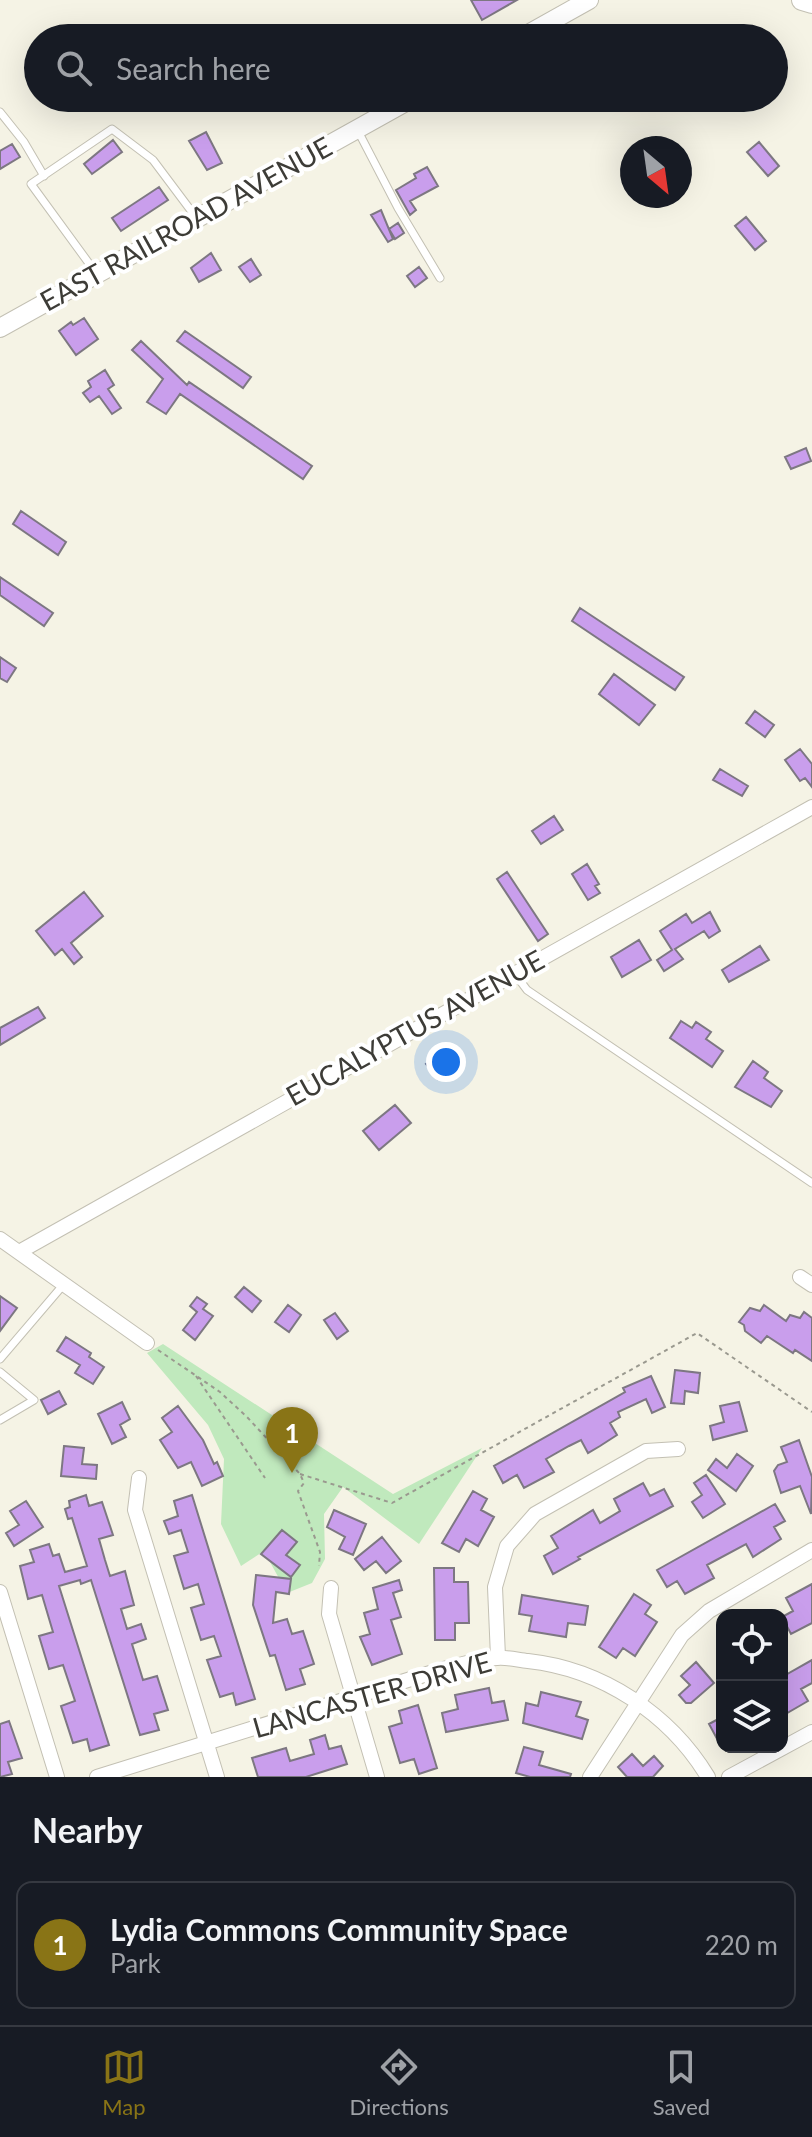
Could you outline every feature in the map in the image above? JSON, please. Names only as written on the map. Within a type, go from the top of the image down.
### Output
[{"type":"main road","points":[[802,0],[812,3]]},
{"type":"street","points":[[546,24],[589,0]]},
{"type":"street","name":"EAST RAILROAD AVENUE","points":[[0,328],[388,112]]},
{"type":"street","name":"EUCALYPTUS AVENUE","points":[[6,1245],[514,972],[812,807]]},
{"type":"street","points":[[6,1245],[147,1343]]},
{"type":"street","points":[[498,1657],[495,1587],[507,1546],[535,1514],[549,1506],[646,1451],[678,1449]]},
{"type":"street","points":[[139,1478],[135,1510],[217,1777]]},
{"type":"street","points":[[590,1777],[682,1635],[709,1611],[812,1550]]},
{"type":"street","points":[[331,1588],[329,1614],[377,1777]]},
{"type":"street","points":[[0,1592],[57,1777]]},
{"type":"street","name":"LANCASTER DRIVE","points":[[97,1777],[443,1669],[498,1657],[549,1663],[595,1678],[638,1701],[678,1736],[708,1777]]},
{"type":"street","points":[[729,1777],[812,1732]]},
{"type":"lane","points":[[0,112],[24,142],[44,176]]},
{"type":"lane","points":[[96,273],[31,184],[112,129],[153,160],[196,217]]},
{"type":"lane","points":[[357,129],[398,208],[440,278]]},
{"type":"lane","points":[[514,972],[527,990],[812,1183]]},
{"type":"lane","points":[[0,1359],[64,1284]]},
{"type":"lane","points":[[0,1372],[34,1400],[0,1420]]},
{"type":"path","points":[[300,1474],[392,1503],[697,1333],[812,1412]]},
{"type":"path","points":[[147,1343],[220,1392],[300,1474],[304,1483],[298,1491],[320,1552],[319,1566]]},
{"type":"path","points":[[196,1375],[265,1478]]},
{"type":"green space","points":[[163,1344],[393,1494],[482,1448],[419,1544],[343,1487],[324,1514],[325,1559],[312,1583],[287,1593],[264,1551],[241,1566],[221,1524],[224,1459],[208,1425],[147,1353]]},
{"type":"building","points":[[471,0],[517,0],[482,20]]},
{"type":"building","points":[[206,132],[222,163],[207,170],[189,141]]},
{"type":"building","points":[[113,140],[122,152],[92,174],[84,164]]},
{"type":"building","points":[[759,142],[779,166],[768,176],[747,152]]},
{"type":"building","points":[[12,144],[20,157],[0,169],[0,151]]},
{"type":"building","points":[[427,167],[438,186],[410,201],[416,210],[410,215],[396,190]]},
{"type":"building","points":[[159,187],[168,200],[121,231],[112,218]]},
{"type":"building","points":[[381,210],[393,239],[388,242],[371,215]]},
{"type":"building","points":[[746,217],[766,241],[755,250],[735,226]]},
{"type":"building","points":[[398,223],[404,233],[395,239],[389,229]]},
{"type":"building","points":[[211,253],[221,270],[199,282],[191,268]]},
{"type":"building","points":[[251,259],[261,275],[250,282],[239,267]]},
{"type":"building","points":[[419,267],[427,278],[415,287],[407,276]]},
{"type":"building","points":[[84,318],[98,339],[76,355],[59,331],[71,322],[73,325]]},
{"type":"building","points":[[185,331],[251,377],[243,388],[177,341]]},
{"type":"building","points":[[141,341],[187,385],[189,382],[312,466],[303,479],[180,394],[166,414],[147,402],[163,379],[132,350]]},
{"type":"building","points":[[105,370],[114,385],[108,389],[121,408],[112,414],[99,396],[90,402],[83,393],[91,387],[88,381]]},
{"type":"building","points":[[806,448],[811,461],[791,469],[785,457]]},
{"type":"building","points":[[21,511],[66,542],[58,555],[13,524]]},
{"type":"building","points":[[0,577],[53,613],[44,626],[0,595]]},
{"type":"building","points":[[580,608],[684,677],[675,690],[572,621]]},
{"type":"building","points":[[0,657],[16,668],[7,682],[0,678]]},
{"type":"building","points":[[614,674],[655,705],[639,725],[599,694]]},
{"type":"building","points":[[755,711],[774,725],[765,737],[746,723]]},
{"type":"building","points":[[800,749],[812,764],[812,787],[805,778],[800,781],[785,760]]},
{"type":"building","points":[[720,769],[748,786],[742,796],[713,780]]},
{"type":"building","points":[[554,816],[563,830],[541,844],[532,831]]},
{"type":"building","points":[[587,864],[599,884],[595,886],[600,893],[588,900],[572,874]]},
{"type":"building","points":[[507,872],[548,934],[538,941],[497,879]]},
{"type":"building","points":[[84,892],[103,916],[71,943],[82,957],[74,964],[62,949],[55,955],[36,931]]},
{"type":"building","points":[[710,912],[720,931],[709,938],[704,931],[675,949],[683,959],[664,971],[657,960],[672,950],[660,931],[686,914],[692,923]]},
{"type":"building","points":[[639,940],[651,960],[622,977],[611,957]]},
{"type":"building","points":[[760,946],[769,960],[729,982],[722,970]]},
{"type":"building","points":[[38,1007],[45,1018],[0,1045],[0,1028]]},
{"type":"building","points":[[681,1021],[692,1028],[696,1022],[711,1032],[706,1039],[723,1051],[712,1067],[670,1038]]},
{"type":"building","points":[[438,1055],[450,1070],[438,1079],[426,1064]]},
{"type":"building","points":[[753,1061],[768,1072],[764,1078],[782,1091],[771,1107],[735,1087]]},
{"type":"building","points":[[395,1105],[411,1123],[379,1150],[363,1131]]},
{"type":"building","points":[[244,1287],[261,1301],[252,1312],[235,1297]]},
{"type":"building","points":[[0,1296],[17,1308],[0,1331]]},
{"type":"building","points":[[197,1297],[207,1304],[203,1309],[213,1316],[195,1340],[183,1330],[197,1312],[190,1306]]},
{"type":"building","points":[[288,1305],[301,1315],[289,1332],[275,1322]]},
{"type":"building","points":[[764,1305],[786,1321],[790,1315],[800,1318],[804,1312],[812,1318],[812,1361],[767,1336],[761,1343],[745,1331],[744,1325],[739,1322],[750,1308],[760,1311]]},
{"type":"building","points":[[335,1313],[348,1331],[337,1339],[324,1320]]},
{"type":"building","points":[[66,1337],[91,1353],[89,1357],[104,1367],[93,1384],[75,1373],[80,1365],[57,1351]]},
{"type":"building","points":[[675,1370],[700,1373],[698,1393],[685,1391],[684,1404],[671,1403]]},
{"type":"building","points":[[651,1376],[665,1407],[652,1413],[646,1399],[618,1412],[620,1417],[610,1423],[617,1435],[600,1446],[588,1453],[581,1440],[546,1459],[554,1472],[524,1488],[517,1475],[503,1483],[494,1466],[625,1392],[623,1388]]},
{"type":"building","points":[[59,1391],[66,1404],[48,1414],[41,1400]]},
{"type":"building","points":[[122,1402],[130,1419],[120,1425],[126,1437],[112,1444],[98,1414]]},
{"type":"building","points":[[739,1402],[747,1431],[713,1440],[710,1426],[724,1422],[720,1406]]},
{"type":"building","points":[[178,1406],[203,1440],[223,1476],[202,1486],[191,1462],[178,1468],[160,1440],[172,1432],[162,1418]]},
{"type":"building","points":[[799,1440],[812,1477],[811,1514],[800,1486],[781,1493],[774,1471],[778,1465],[787,1462],[781,1447]]},
{"type":"building","points":[[64,1446],[84,1448],[82,1464],[97,1465],[96,1479],[61,1476]]},
{"type":"building","points":[[737,1454],[753,1466],[736,1491],[708,1470],[716,1459],[727,1468]]},
{"type":"building","points":[[706,1475],[725,1504],[703,1518],[692,1502],[702,1495],[694,1483]]},
{"type":"building","points":[[643,1483],[650,1496],[664,1489],[673,1506],[578,1557],[580,1559],[553,1574],[544,1556],[558,1548],[551,1536],[593,1510],[600,1523],[620,1511],[614,1499]]},
{"type":"building","points":[[473,1491],[487,1499],[481,1510],[494,1517],[478,1546],[466,1539],[459,1552],[442,1543]]},
{"type":"building","points":[[86,1495],[89,1506],[102,1502],[113,1535],[99,1539],[110,1576],[125,1571],[134,1605],[121,1609],[127,1629],[141,1624],[146,1639],[132,1644],[143,1680],[157,1676],[168,1710],[154,1714],[159,1730],[140,1735],[91,1580],[59,1586],[109,1745],[90,1751],[87,1739],[73,1743],[61,1706],[75,1701],[63,1665],[49,1669],[39,1636],[53,1632],[42,1595],[28,1599],[20,1566],[34,1562],[30,1550],[49,1544],[53,1556],[59,1554],[65,1572],[87,1566],[72,1518],[68,1519],[65,1509],[70,1507],[69,1501]]},
{"type":"building","points":[[192,1495],[255,1699],[236,1705],[233,1693],[220,1697],[207,1660],[221,1656],[214,1636],[201,1640],[191,1608],[204,1604],[198,1584],[184,1589],[174,1556],[188,1552],[181,1530],[169,1534],[164,1521],[178,1516],[174,1501]]},
{"type":"building","points":[[26,1501],[43,1527],[14,1546],[6,1533],[19,1525],[10,1511]]},
{"type":"building","points":[[775,1504],[785,1521],[774,1527],[781,1539],[753,1557],[746,1544],[707,1565],[714,1578],[685,1594],[677,1581],[667,1587],[657,1570]]},
{"type":"building","points":[[334,1510],[366,1524],[353,1555],[339,1549],[345,1537],[327,1527]]},
{"type":"building","points":[[282,1530],[297,1542],[286,1555],[300,1565],[291,1577],[261,1554]]},
{"type":"building","points":[[382,1537],[401,1561],[386,1573],[376,1561],[364,1570],[355,1559]]},
{"type":"building","points":[[434,1568],[454,1568],[454,1582],[468,1582],[469,1623],[455,1623],[455,1640],[435,1640]]},
{"type":"building","points":[[256,1575],[291,1579],[289,1594],[276,1592],[273,1623],[287,1619],[292,1634],[303,1631],[314,1664],[300,1669],[305,1684],[286,1690],[275,1655],[270,1656],[253,1605]]},
{"type":"building","points":[[399,1580],[402,1590],[393,1593],[401,1617],[391,1620],[402,1654],[372,1665],[360,1637],[370,1634],[364,1613],[378,1609],[373,1588]]},
{"type":"building","points":[[812,1584],[812,1623],[791,1634],[788,1614],[793,1611],[786,1598]]},
{"type":"building","points":[[634,1594],[651,1605],[645,1614],[657,1622],[635,1656],[623,1648],[616,1658],[599,1647]]},
{"type":"building","points":[[522,1595],[588,1606],[585,1625],[568,1623],[566,1637],[529,1631],[532,1616],[519,1614]]},
{"type":"building","points":[[812,1660],[812,1683],[801,1689],[808,1701],[788,1713],[788,1681],[788,1674]]},
{"type":"building","points":[[696,1662],[714,1683],[691,1703],[686,1703],[679,1695],[690,1685],[681,1676]]},
{"type":"building","points":[[489,1688],[492,1703],[504,1701],[508,1720],[446,1732],[442,1713],[458,1709],[455,1695]]},
{"type":"building","points":[[541,1692],[581,1702],[576,1716],[588,1720],[582,1739],[523,1723],[526,1703],[538,1706]]},
{"type":"building","points":[[418,1705],[437,1768],[419,1774],[414,1759],[400,1763],[389,1727],[402,1723],[399,1711]]},
{"type":"building","points":[[716,1720],[716,1737],[709,1724]]},
{"type":"building","points":[[9,1721],[22,1758],[8,1762],[12,1774],[0,1777],[0,1724]]},
{"type":"building","points":[[325,1735],[329,1749],[341,1746],[347,1764],[306,1777],[258,1777],[252,1758],[286,1748],[290,1761],[314,1754],[310,1740]]},
{"type":"building","points":[[524,1747],[543,1752],[539,1765],[571,1774],[570,1777],[530,1777],[516,1773]]},
{"type":"building","points":[[632,1754],[643,1766],[654,1756],[663,1766],[653,1777],[627,1777],[618,1767]]},
{"type":"place","name":"Lydia Commons Community Space","points":[[292,1473]]}]
